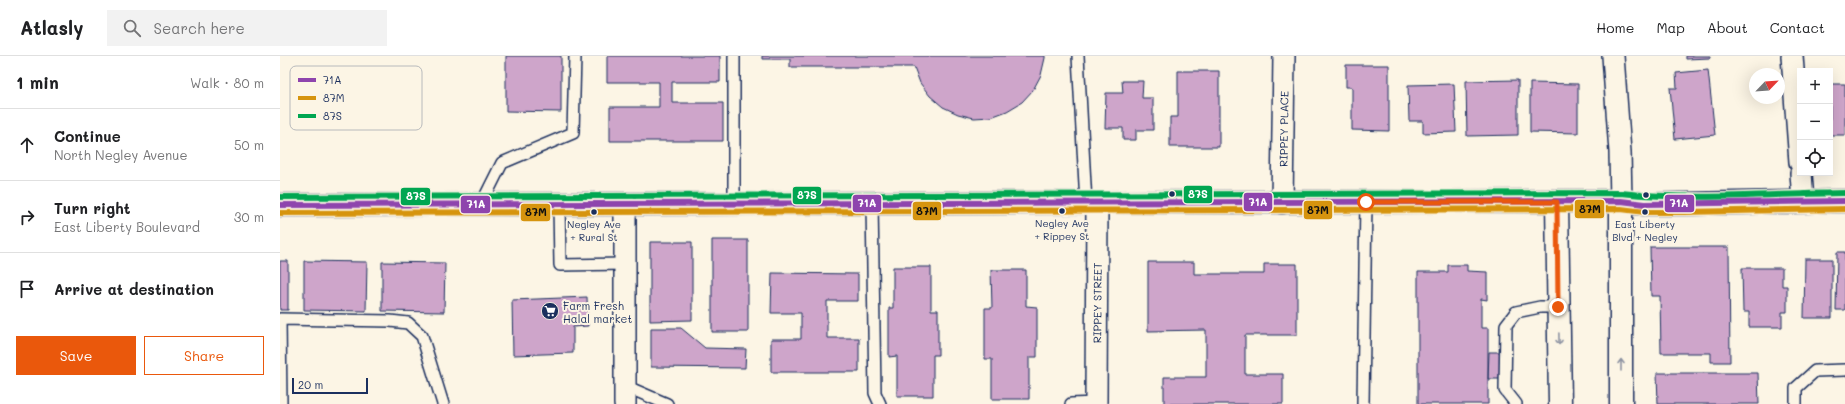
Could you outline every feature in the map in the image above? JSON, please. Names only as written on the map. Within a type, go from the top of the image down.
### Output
[{"type":"main road","points":[[280,205],[1621,201],[1645,204],[1684,204],[1845,201]]},
{"type":"main road","points":[[1621,201],[1621,404]]},
{"type":"main road","points":[[1557,202],[1560,404]]},
{"type":"street","name":"RIPPEY PLACE","points":[[1282,203],[1284,56]]},
{"type":"street","points":[[1613,56],[1620,152],[1621,201]]},
{"type":"street","points":[[1792,56],[1798,140]]},
{"type":"street","points":[[1801,176],[1803,201]]},
{"type":"street","name":"RIPPEY STREET","points":[[1091,203],[1096,404]]},
{"type":"street","points":[[625,204],[625,395]]},
{"type":"lane","points":[[481,205],[502,163],[574,133],[575,56]]},
{"type":"lane","points":[[734,56],[734,204]]},
{"type":"lane","points":[[1078,56],[1091,203]]},
{"type":"lane","points":[[1363,404],[1366,202]]},
{"type":"lane","points":[[559,204],[560,265],[625,264]]},
{"type":"lane","points":[[872,204],[875,393],[880,404]]},
{"type":"lane","points":[[1516,404],[1505,390],[1506,325],[1516,312],[1540,307],[1558,307]]},
{"type":"lane","points":[[281,404],[280,319],[390,321],[408,323],[422,336],[443,404]]},
{"type":"lane","points":[[1796,404],[1796,388],[1815,371],[1845,370]]},
{"type":"lane","points":[[625,395],[667,404]]},
{"type":"lane","points":[[1071,404],[1096,404]]},
{"type":"building","points":[[506,56],[561,56],[561,112],[506,111]]},
{"type":"building","points":[[607,56],[720,56],[720,82],[672,82],[672,103],[723,103],[723,141],[610,141],[610,107],[659,107],[659,82],[607,82]]},
{"type":"building","points":[[762,56],[1045,56],[1045,58],[1041,75],[1033,90],[1022,102],[1007,111],[991,117],[974,118],[958,114],[943,107],[930,96],[920,83],[914,67],[790,67],[790,59],[762,59]]},
{"type":"building","points":[[1686,56],[1710,56],[1710,58],[1686,59]]},
{"type":"building","points":[[1346,65],[1389,65],[1389,131],[1352,130],[1352,87],[1346,87]]},
{"type":"building","points":[[1708,70],[1715,135],[1675,139],[1670,88],[1677,88],[1676,73]]},
{"type":"building","points":[[1178,71],[1219,71],[1219,147],[1170,147],[1170,117],[1178,117]]},
{"type":"building","points":[[1518,80],[1518,135],[1467,136],[1466,81]]},
{"type":"building","points":[[1122,81],[1143,81],[1142,98],[1153,98],[1153,130],[1136,130],[1136,140],[1123,140],[1123,128],[1105,128],[1106,93],[1123,93]]},
{"type":"building","points":[[1530,83],[1578,84],[1578,133],[1530,132]]},
{"type":"building","points":[[1454,84],[1456,132],[1423,133],[1423,121],[1409,121],[1408,85]]},
{"type":"building","points":[[1833,84],[1845,84],[1845,135],[1833,135]]},
{"type":"building","points":[[712,240],[748,240],[748,332],[712,332]]},
{"type":"building","points":[[650,242],[692,242],[692,320],[650,321]]},
{"type":"building","points":[[1650,247],[1729,247],[1730,362],[1711,362],[1711,353],[1661,353],[1660,296],[1651,296]]},
{"type":"building","points":[[1837,252],[1845,252],[1845,310],[1836,310]]},
{"type":"building","points":[[1805,259],[1832,259],[1832,318],[1804,318]]},
{"type":"building","points":[[280,261],[288,261],[288,310],[280,310]]},
{"type":"building","points":[[304,261],[367,262],[366,311],[304,310]]},
{"type":"building","points":[[382,262],[445,263],[444,312],[382,311]]},
{"type":"building","points":[[1148,262],[1194,262],[1194,274],[1264,274],[1264,264],[1297,264],[1297,335],[1245,335],[1245,374],[1283,374],[1283,404],[1164,404],[1164,377],[1206,377],[1206,330],[1148,331]]},
{"type":"building","points":[[1448,265],[1467,265],[1467,271],[1487,272],[1487,300],[1481,299],[1481,328],[1488,328],[1488,404],[1418,404],[1418,272],[1448,272]]},
{"type":"building","points":[[893,267],[931,267],[931,310],[938,310],[938,355],[933,355],[933,396],[897,396],[897,356],[889,357],[889,308],[893,308]]},
{"type":"building","points":[[1742,268],[1782,268],[1782,286],[1787,286],[1787,312],[1782,312],[1782,327],[1749,327],[1749,312],[1743,312]]},
{"type":"building","points":[[991,270],[1026,270],[1026,306],[1037,307],[1037,357],[1029,357],[1029,399],[992,399],[992,359],[985,359],[985,308],[992,308]]},
{"type":"building","points":[[772,273],[858,274],[858,301],[827,301],[827,338],[859,338],[859,372],[771,372],[771,339],[801,339],[801,313],[771,313]]},
{"type":"building","points":[[587,297],[588,326],[573,327],[573,353],[513,355],[512,300]]},
{"type":"building","points":[[651,328],[681,328],[705,348],[746,349],[745,368],[651,367]]},
{"type":"building","points":[[1489,352],[1508,352],[1508,379],[1488,379]]},
{"type":"building","points":[[1657,373],[1758,373],[1759,404],[1658,404]]},
{"type":"transit line","name":"87S","points":[[280,197],[1621,193],[1676,197],[1704,197],[1845,193]]},
{"type":"transit line","name":"71A","points":[[280,205],[1621,201],[1645,204],[1845,201]]},
{"type":"transit line","name":"87M","points":[[280,213],[1621,209],[1645,212],[1684,212],[1845,209]]},
{"type":"place","name":"Negley Ave + Rippey St","points":[[1062,211]]},
{"type":"place","name":"Negley Ave + Rural St","points":[[594,212]]},
{"type":"place","name":"East Liberty Blvd + Negley","points":[[1645,212]]},
{"type":"place","name":"Farm Fresh Halal market","points":[[550,311]]},
{"type":"route","points":[[1366,202],[1557,202],[1558,307]]}]
